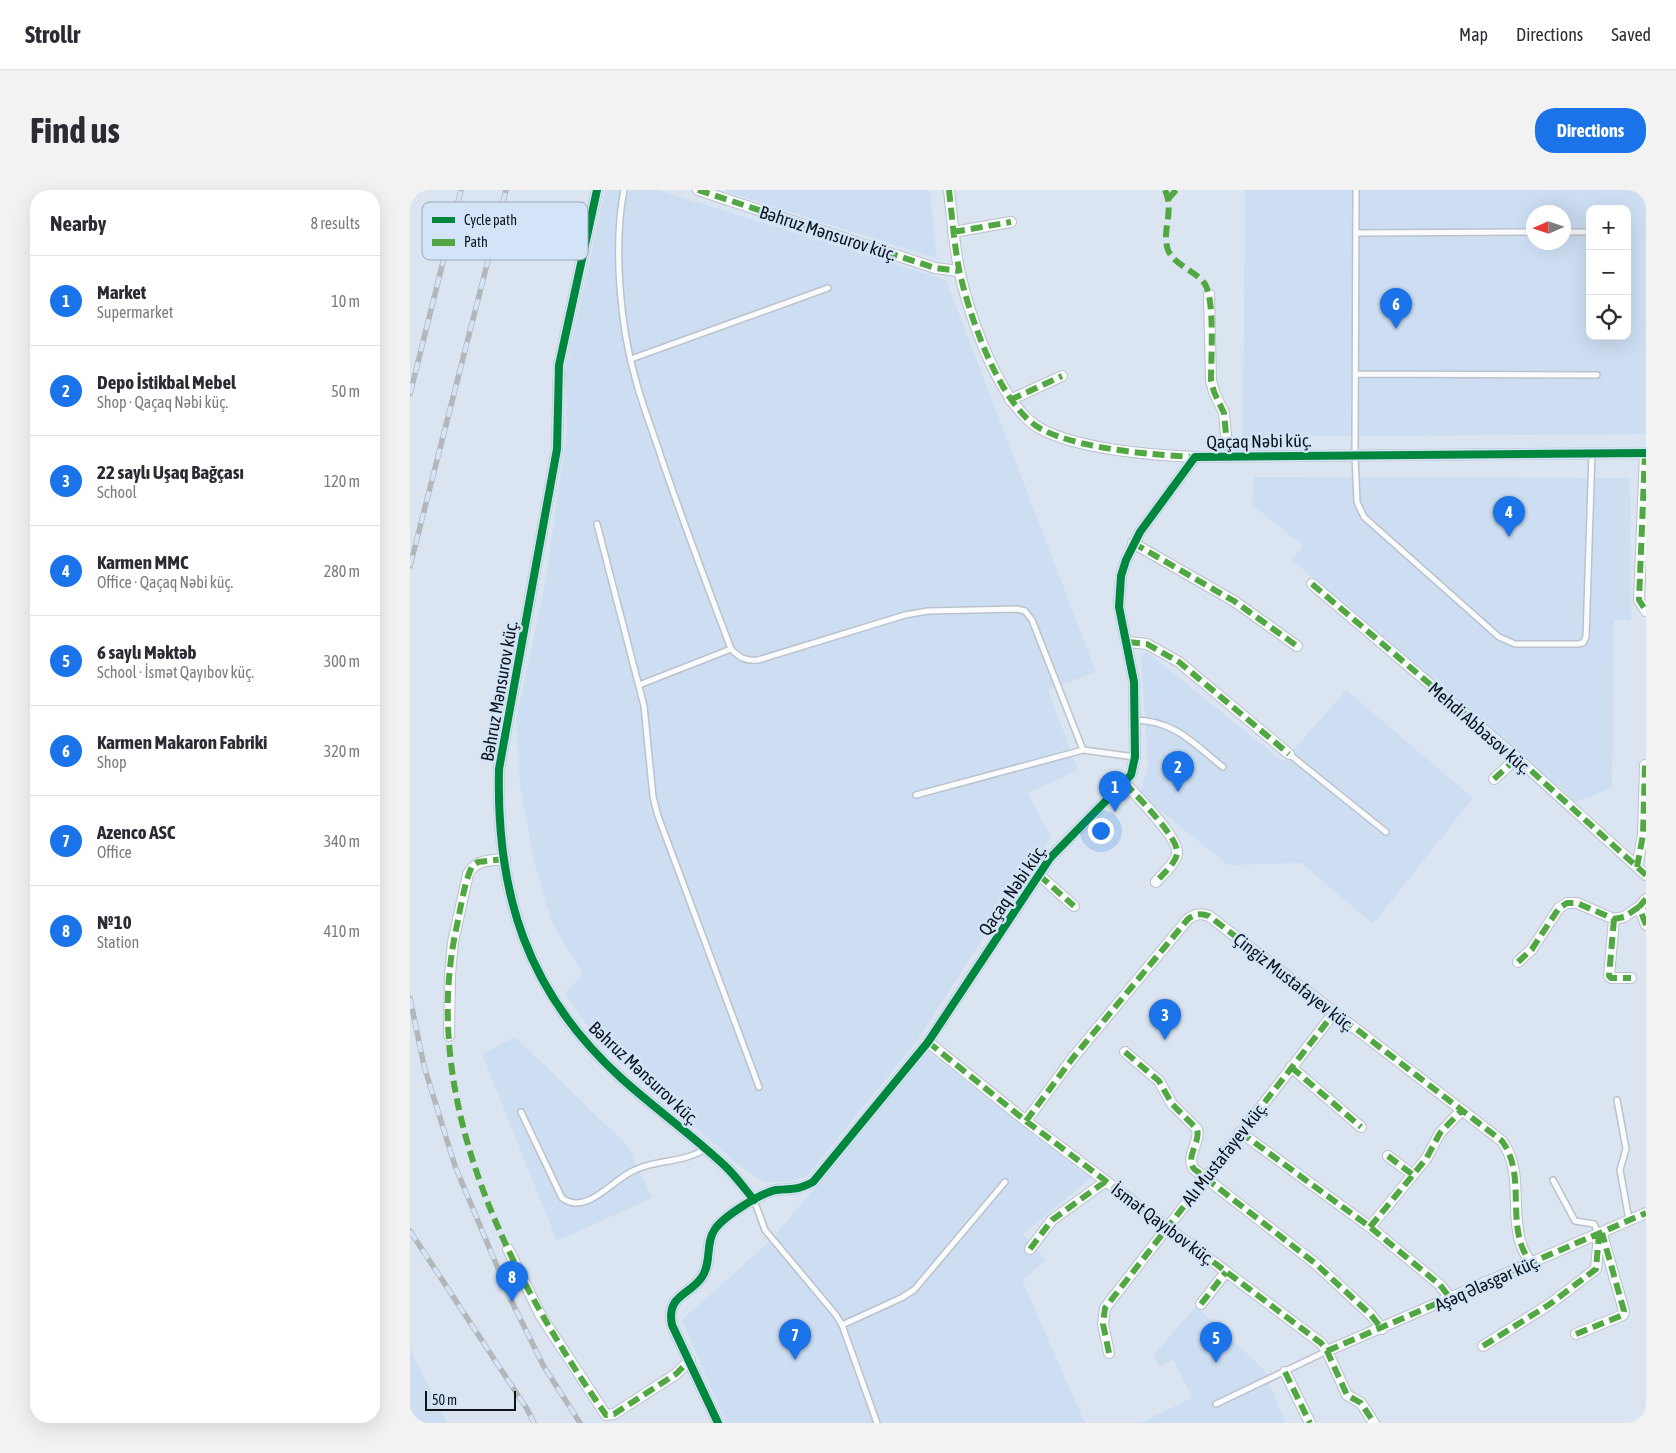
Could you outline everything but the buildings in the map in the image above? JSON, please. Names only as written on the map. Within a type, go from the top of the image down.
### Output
[{"type":"street","name":"Bəhruz Mənsurov küç.","points":[[588,231],[597,190]]},
{"type":"street","name":"Bəhruz Mənsurov küç.","points":[[698,190],[935,268],[959,271]]},
{"type":"street","points":[[949,190],[959,271],[991,365],[1010,400],[1033,425],[1071,441],[1144,453],[1196,457]]},
{"type":"street","points":[[953,232],[1011,222]]},
{"type":"street","name":"Bəhruz Mənsurov küç.","points":[[582,260],[559,365],[557,449],[500,769],[498,806],[505,859],[517,919],[528,953],[569,1022],[583,1041],[621,1078],[725,1166],[754,1200]]},
{"type":"street","points":[[1209,294],[1212,380],[1214,392],[1224,413],[1228,456]]},
{"type":"street","points":[[1010,400],[1062,376]]},
{"type":"street","points":[[1646,453],[1639,600],[1646,611]]},
{"type":"street","name":"Qaçaq Nəbi küç.","points":[[690,1360],[672,1325],[670,1309],[674,1303],[702,1278],[707,1267],[714,1229],[754,1200],[776,1190],[792,1190],[813,1182],[928,1042],[1039,875],[1063,843],[1125,783],[1130,775],[1135,757],[1134,682],[1128,642],[1119,607],[1119,592],[1123,568],[1133,543],[1149,518],[1196,457],[1646,453]]},
{"type":"street","points":[[1133,543],[1234,601],[1297,646]]},
{"type":"street","name":"Mehdi Abbasov küç.","points":[[1312,584],[1517,758],[1646,875]]},
{"type":"street","points":[[1128,642],[1147,644],[1179,662],[1289,754]]},
{"type":"street","points":[[1494,779],[1517,758]]},
{"type":"street","points":[[1637,867],[1644,835],[1645,765]]},
{"type":"street","points":[[1125,783],[1168,832],[1177,848],[1174,860],[1156,882]]},
{"type":"street","points":[[448,1036],[453,942],[468,874],[472,866],[478,862],[505,859]]},
{"type":"street","points":[[1039,875],[1074,906]]},
{"type":"street","points":[[1518,962],[1537,942],[1559,908],[1567,903],[1577,903],[1614,919],[1624,917],[1639,907],[1646,899]]},
{"type":"street","points":[[1639,907],[1646,925]]},
{"type":"street","name":"Çingiz Mustafayev küç.","points":[[1026,1121],[1108,1015],[1194,915],[1202,913],[1502,1141],[1510,1152],[1514,1163],[1518,1230],[1522,1245],[1530,1262]]},
{"type":"street","points":[[1614,919],[1609,976],[1611,978],[1631,978]]},
{"type":"street","name":"Alı Mustafayev küç.","points":[[1109,1352],[1103,1324],[1105,1308],[1334,1013]]},
{"type":"street","name":"İsmət Qayıbov küç.","points":[[928,1042],[1026,1121],[1321,1344],[1327,1351],[1347,1395],[1361,1403],[1374,1423]]},
{"type":"street","points":[[1125,1052],[1159,1081],[1172,1104],[1197,1128],[1198,1134],[1191,1165],[1205,1179],[1316,1264],[1371,1315],[1382,1329]]},
{"type":"street","points":[[1291,1068],[1361,1127]]},
{"type":"street","points":[[1370,1227],[1426,1159],[1440,1133],[1462,1110]]},
{"type":"street","points":[[1240,1132],[1370,1227],[1440,1285],[1451,1299]]},
{"type":"street","points":[[1388,1156],[1413,1175]]},
{"type":"street","points":[[1030,1249],[1052,1220],[1106,1181]]},
{"type":"street","name":"Aşəq Ələsgər küç.","points":[[1327,1351],[1382,1329],[1530,1262],[1646,1213]]},
{"type":"street","points":[[1576,1334],[1623,1315],[1624,1311],[1600,1234]]},
{"type":"street","points":[[1483,1346],[1550,1304],[1596,1269],[1600,1234]]},
{"type":"street","points":[[508,1248],[541,1316],[606,1415],[614,1414],[676,1374],[690,1360],[718,1423]]},
{"type":"street","points":[[1201,1304],[1226,1272]]},
{"type":"street","points":[[1285,1372],[1310,1423]]},
{"type":"lane","points":[[624,190],[618,236],[621,285],[631,359],[636,380],[678,506],[731,649],[740,658],[758,660],[905,615],[928,612],[1017,609],[1025,612],[1032,620],[1083,750]]},
{"type":"lane","points":[[1356,190],[1356,502],[1364,518],[1492,632],[1515,644],[1583,643],[1586,637],[1592,452]]},
{"type":"lane","points":[[1356,233],[1526,232]]},
{"type":"lane","points":[[1571,232],[1586,232]]},
{"type":"lane","points":[[631,359],[828,288]]},
{"type":"lane","points":[[1356,374],[1597,375]]},
{"type":"lane","points":[[597,524],[644,706],[653,797],[658,816],[759,1088]]},
{"type":"lane","points":[[639,685],[731,649]]},
{"type":"lane","points":[[1134,720],[1162,723],[1174,728],[1224,767]]},
{"type":"lane","points":[[916,795],[1083,750],[1135,757]]},
{"type":"lane","points":[[1289,754],[1386,832]]},
{"type":"lane","points":[[1617,1100],[1626,1149],[1620,1170],[1629,1221]]},
{"type":"lane","points":[[521,1112],[562,1198],[577,1204],[587,1202],[640,1167],[684,1159],[706,1149]]},
{"type":"lane","points":[[1553,1180],[1575,1221],[1594,1224],[1600,1234]]},
{"type":"lane","points":[[842,1325],[901,1298],[914,1290],[1004,1182]]},
{"type":"lane","points":[[754,1200],[765,1230],[842,1325],[877,1423]]},
{"type":"lane","points":[[1216,1404],[1327,1351]]},
{"type":"shaded area","points":[[605,190],[658,190],[946,280],[1096,672],[1048,690],[1078,770],[1028,793],[1051,837],[917,1041],[807,1176],[789,1182],[764,1182],[735,1162],[626,1066],[586,1023],[565,993],[583,974],[552,923],[534,861],[520,785],[516,720],[545,584],[567,431],[565,372]]},
{"type":"shaded area","points":[[721,190],[930,190],[937,259]]},
{"type":"shaded area","points":[[1245,190],[1646,190],[1646,434],[1243,437]]},
{"type":"shaded area","points":[[1254,477],[1630,478],[1631,620],[1614,620],[1612,788],[1576,802],[1291,559],[1304,546],[1252,505]]},
{"type":"shaded area","points":[[1147,652],[1283,762],[1346,690],[1473,798],[1373,924],[1301,863],[1228,865],[1140,794],[1148,767],[1141,654]]},
{"type":"shaded area","points":[[515,1037],[627,1145],[652,1198],[557,1241],[482,1054]]},
{"type":"shaded area","points":[[928,1052],[1091,1178],[1023,1234],[1046,1260],[1022,1280],[1085,1423],[726,1423],[682,1320],[772,1239]]},
{"type":"shaded area","points":[[1196,1306],[1264,1370],[1286,1423],[1140,1423],[1192,1398],[1174,1360],[1159,1367],[1154,1355]]},
{"type":"shaded area","points":[[410,1349],[447,1423],[410,1423]]},
{"type":"railway","points":[[458,202],[461,190]]},
{"type":"railway","points":[[503,202],[506,190]]},
{"type":"railway","points":[[410,394],[444,260]]},
{"type":"railway","points":[[410,566],[488,260]]},
{"type":"railway","points":[[410,998],[424,1066],[455,1166],[512,1302],[543,1365],[580,1423]]},
{"type":"railway","points":[[410,1231],[527,1409],[534,1423]]},
{"type":"marked path","points":[[698,190],[935,268],[959,271]]},
{"type":"marked path","points":[[949,190],[954,239],[963,288],[978,334],[1000,382],[1013,403],[1028,419],[1043,430],[1059,437],[1117,450],[1195,457]]},
{"type":"marked path","points":[[1165,190],[1169,206],[1166,236],[1168,250],[1175,260],[1201,279],[1208,292],[1212,344],[1211,380],[1214,392],[1224,413],[1228,456]]},
{"type":"marked path","points":[[1169,198],[1176,190]]},
{"type":"marked path","points":[[953,232],[1011,222]]},
{"type":"marked path","points":[[1010,400],[1062,376]]},
{"type":"marked path","points":[[1645,453],[1639,600],[1646,611]]},
{"type":"marked path","points":[[1133,543],[1234,601],[1297,646]]},
{"type":"marked path","points":[[1312,584],[1517,758],[1646,875]]},
{"type":"marked path","points":[[1128,642],[1147,644],[1179,662],[1289,754]]},
{"type":"marked path","points":[[1494,779],[1517,758]]},
{"type":"marked path","points":[[1637,867],[1643,835],[1645,765]]},
{"type":"marked path","points":[[1125,783],[1165,828],[1176,847],[1177,854],[1174,862],[1156,882]]},
{"type":"marked path","points":[[505,859],[478,862],[472,866],[457,925],[448,990],[450,1055],[461,1120],[480,1183],[506,1245],[536,1304],[570,1361],[606,1415],[614,1414],[676,1374],[690,1360]]},
{"type":"marked path","points":[[1039,875],[1074,906]]},
{"type":"marked path","points":[[1646,899],[1639,907],[1646,925]]},
{"type":"marked path","points":[[1518,962],[1532,949],[1559,908],[1567,903],[1577,903],[1614,919],[1624,917],[1639,907]]},
{"type":"marked path","points":[[1026,1121],[1072,1059],[1188,919],[1198,914],[1206,915],[1502,1141],[1513,1165],[1518,1231],[1522,1247],[1530,1262]]},
{"type":"marked path","points":[[1614,919],[1609,976],[1611,978],[1631,978]]},
{"type":"marked path","points":[[1109,1353],[1103,1324],[1105,1308],[1334,1013]]},
{"type":"marked path","points":[[928,1042],[1026,1121],[1321,1343],[1327,1351],[1347,1395],[1361,1403],[1374,1423]]},
{"type":"marked path","points":[[1125,1052],[1159,1081],[1172,1104],[1197,1129],[1198,1134],[1191,1159],[1194,1169],[1316,1264],[1371,1315],[1382,1329]]},
{"type":"marked path","points":[[1291,1067],[1361,1127]]},
{"type":"marked path","points":[[1370,1227],[1426,1159],[1440,1133],[1462,1110]]},
{"type":"marked path","points":[[1240,1132],[1370,1227],[1440,1285],[1451,1299]]},
{"type":"marked path","points":[[1388,1156],[1413,1175]]},
{"type":"marked path","points":[[1030,1249],[1052,1220],[1106,1181]]},
{"type":"marked path","points":[[1327,1351],[1646,1213]]},
{"type":"marked path","points":[[1576,1334],[1623,1315],[1624,1311],[1602,1233]]},
{"type":"marked path","points":[[1483,1346],[1550,1304],[1596,1269],[1599,1234]]},
{"type":"marked path","points":[[1201,1304],[1226,1272]]},
{"type":"marked path","points":[[1285,1372],[1310,1423]]},
{"type":"cycle path","points":[[588,231],[597,190]]},
{"type":"cycle path","points":[[582,260],[559,365],[557,449],[499,769],[500,815],[504,858],[511,899],[523,938],[540,975],[561,1011],[588,1044],[620,1077],[724,1165],[754,1200]]},
{"type":"cycle path","points":[[718,1423],[672,1325],[672,1308],[675,1302],[702,1277],[707,1265],[712,1234],[720,1224],[752,1200],[769,1192],[798,1188],[813,1182],[928,1042],[1050,858],[1131,775],[1135,757],[1134,682],[1119,607],[1121,576],[1126,560],[1140,532],[1195,457],[1646,453]]},
{"type":"place","name":"Karmen Makaron Fabriki","points":[[1396,329]]},
{"type":"place","name":"Karmen MMC","points":[[1509,537]]},
{"type":"place","name":"Depo İstikbal Mebel","points":[[1178,792]]},
{"type":"place","name":"Market","points":[[1115,812]]},
{"type":"place","name":"22 saylı Uşaq Bağçası","points":[[1165,1040]]},
{"type":"place","name":"№10","points":[[512,1302]]},
{"type":"place","name":"Azenco ASC","points":[[795,1360]]},
{"type":"place","name":"6 saylı Məktəb","points":[[1216,1363]]}]
